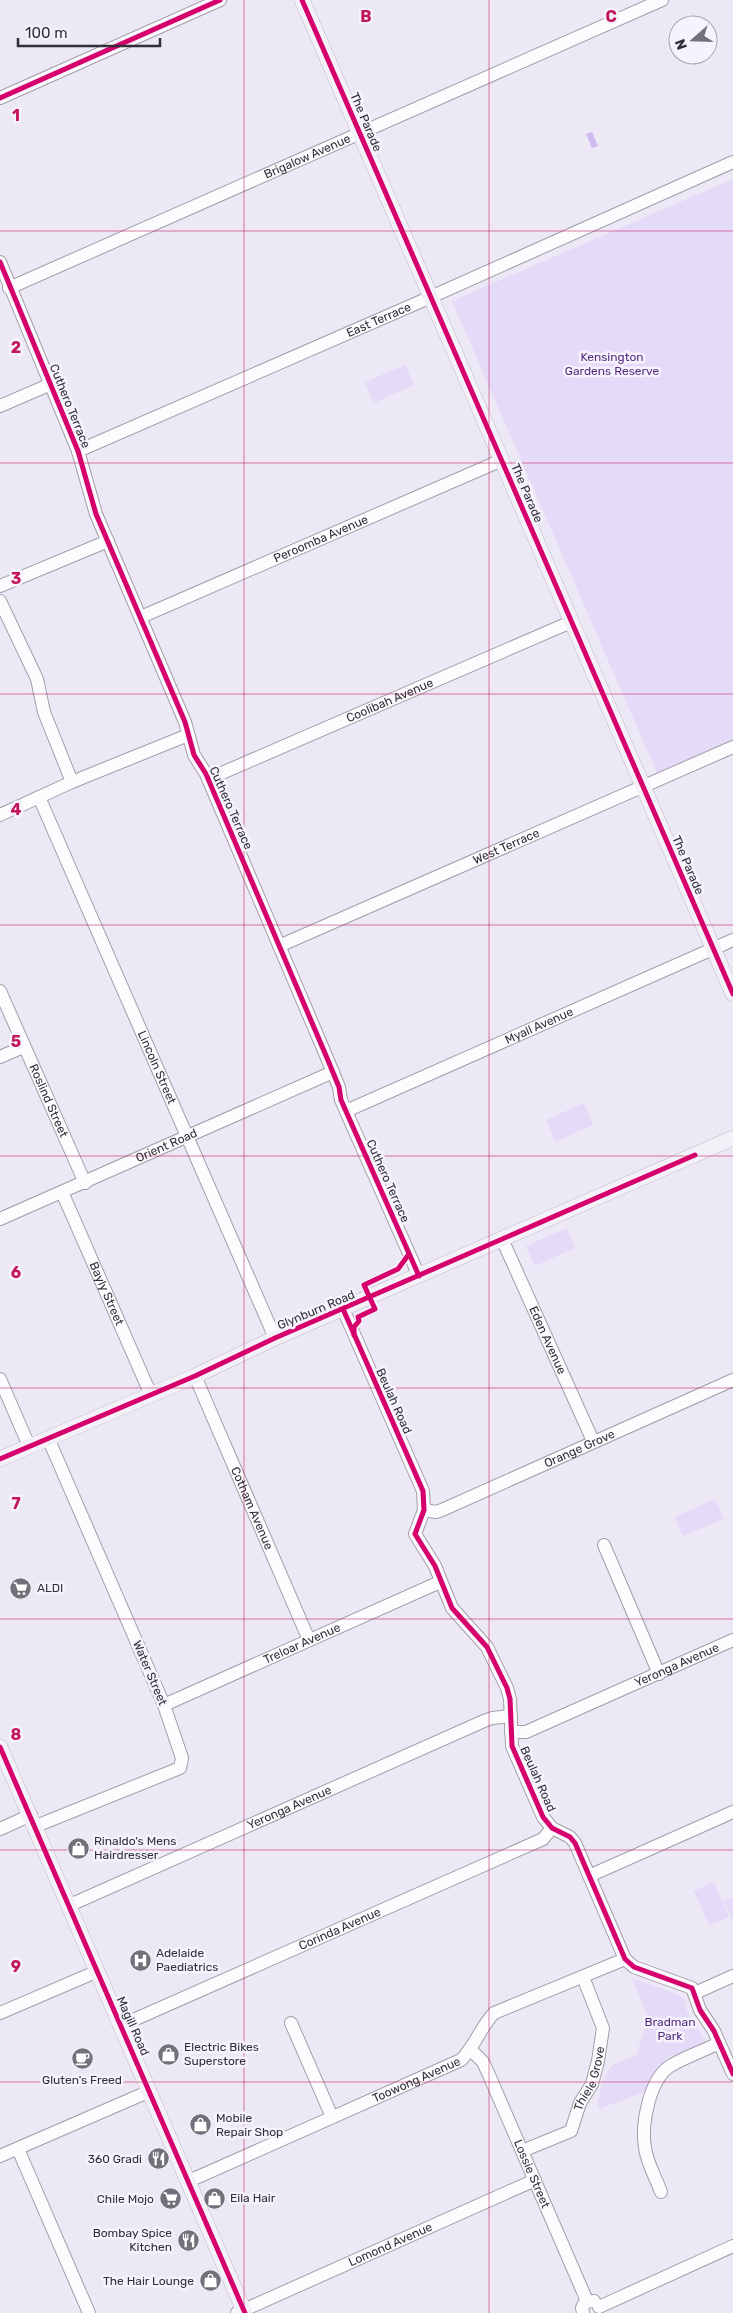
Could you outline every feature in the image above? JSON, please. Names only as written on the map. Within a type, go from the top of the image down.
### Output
[{"type":"main road","name":"The Parade","points":[[302,0],[733,994]]},
{"type":"main road","name":"Glynburn Road","points":[[0,1459],[195,1376],[275,1338],[733,1138]]},
{"type":"main road","name":"Magill Road","points":[[0,1747],[189,2181],[242,2312]]},
{"type":"street","points":[[0,98],[220,0]]},
{"type":"street","name":"Brigalow Avenue","points":[[9,288],[662,0]]},
{"type":"street","name":"East Terrace","points":[[78,451],[431,297],[733,162]]},
{"type":"street","name":"Cuthero Terrace","points":[[1,266],[78,451],[90,496],[108,542],[185,722],[196,760],[203,768],[208,779],[334,1072],[346,1111],[419,1276]]},
{"type":"street","points":[[0,406],[51,384]]},
{"type":"street","name":"Peroomba Avenue","points":[[141,617],[502,460]]},
{"type":"street","points":[[0,586],[108,542]]},
{"type":"street","points":[[0,601],[36,679],[44,712],[72,782]]},
{"type":"street","name":"Coolibah Avenue","points":[[208,779],[571,622]]},
{"type":"street","points":[[0,815],[39,796],[188,735]]},
{"type":"street","name":"West Terrace","points":[[279,946],[733,747]]},
{"type":"street","name":"Lincoln Street","points":[[39,796],[275,1338]]},
{"type":"street","name":"Myall Avenue","points":[[346,1111],[733,940]]},
{"type":"street","name":"Roslind Street","points":[[0,991],[23,1047],[85,1182]]},
{"type":"street","points":[[0,1057],[23,1047]]},
{"type":"street","name":"Orient Road","points":[[0,1219],[334,1072]]},
{"type":"street","name":"Bayly Street","points":[[62,1192],[151,1395]]},
{"type":"street","name":"Eden Avenue","points":[[502,1239],[593,1441]]},
{"type":"street","name":"Beulah Road","points":[[343,1309],[423,1491],[424,1510],[415,1534],[435,1566],[440,1582],[456,1613],[487,1647],[508,1694],[512,1746],[543,1817],[552,1828],[575,1843],[625,1959]]},
{"type":"street","name":"Cotham Avenue","points":[[195,1376],[308,1640]]},
{"type":"street","points":[[0,1379],[29,1446]]},
{"type":"street","name":"Orange Grove","points":[[424,1510],[436,1512],[442,1510],[733,1380]]},
{"type":"street","name":"Water Street","points":[[33,1821],[180,1768],[182,1758],[164,1705],[48,1438]]},
{"type":"street","points":[[604,1545],[659,1674]]},
{"type":"street","name":"Treloar Avenue","points":[[164,1705],[440,1582]]},
{"type":"street","name":"Yeronga Avenue","points":[[511,1732],[526,1732],[733,1640]]},
{"type":"street","name":"Yeronga Avenue","points":[[70,1905],[492,1718],[511,1716]]},
{"type":"street","points":[[588,1876],[733,1812]]},
{"type":"street","points":[[0,1829],[33,1821]]},
{"type":"street","name":"Corinda Avenue","points":[[122,2025],[543,1839],[552,1828]]},
{"type":"street","points":[[625,1959],[634,1967],[692,1988],[700,2010],[719,2043],[733,2074]]},
{"type":"street","name":"Toowong Avenue","points":[[189,2181],[461,2060],[471,2050],[484,2024],[494,2014],[625,1959]]},
{"type":"street","points":[[0,2013],[98,1971]]},
{"type":"street","points":[[695,1993],[733,1976]]},
{"type":"street","name":"Thiele Grove","points":[[522,2151],[570,2131],[580,2103],[592,2084],[603,2028],[583,1977]]},
{"type":"street","points":[[291,2023],[332,2117]]},
{"type":"street","points":[[662,2192],[645,2148],[647,2108],[651,2091],[658,2079],[670,2066],[719,2043]]},
{"type":"street","name":"Lossie Street","points":[[471,2050],[486,2068],[535,2180],[583,2310]]},
{"type":"street","points":[[0,2156],[150,2091]]},
{"type":"street","points":[[18,2149],[89,2313]]},
{"type":"street","name":"Lomond Avenue","points":[[242,2312],[535,2180]]},
{"type":"street","points":[[583,2310],[594,2300],[599,2310],[733,2246]]},
{"type":"green space","name":"Kensington Gardens Reserve","points":[[733,179],[733,740],[657,773],[452,301]]},
{"type":"green space","points":[[405,365],[414,385],[374,403],[365,382]]},
{"type":"green space","points":[[584,1103],[593,1125],[555,1142],[546,1120]]},
{"type":"green space","points":[[567,1228],[575,1248],[535,1266],[526,1246]]},
{"type":"green space","points":[[715,1499],[724,1519],[683,1536],[674,1517]]},
{"type":"green space","points":[[714,1882],[729,1917],[709,1926],[694,1891]]},
{"type":"green space","points":[[733,1898],[733,1919],[732,1919],[724,1901]]},
{"type":"green space","name":"Bradman Park","points":[[632,1978],[677,1994],[684,1999],[687,2011],[707,2044],[696,2049],[691,2048],[683,2051],[678,2057],[674,2055],[666,2058],[665,2063],[654,2073],[645,2092],[599,2109],[599,2094],[608,2071],[615,2064],[636,2056],[648,2017]]},
{"type":"shaded area","points":[[592,132],[598,146],[592,148],[586,134]]},
{"type":"cycle path","points":[[0,98],[220,0]]},
{"type":"cycle path","points":[[302,0],[733,994]]},
{"type":"cycle path","points":[[0,262],[78,451],[96,514],[185,722],[194,755],[206,774],[327,1058],[339,1087],[341,1100],[419,1276]]},
{"type":"cycle path","points":[[0,1459],[195,1376],[275,1338],[695,1155]]},
{"type":"cycle path","points":[[354,1335],[354,1327],[359,1321],[358,1317],[375,1309],[364,1285],[398,1269],[409,1254]]},
{"type":"cycle path","points":[[343,1309],[423,1491],[424,1510],[415,1534],[435,1566],[452,1608],[487,1647],[507,1688],[510,1699],[512,1746],[543,1817],[552,1828],[570,1837],[575,1843],[625,1959],[634,1967],[692,1988],[700,2010],[714,2031],[733,2074]]},
{"type":"cycle path","points":[[0,1747],[245,2313]]},
{"type":"place","name":"ALDI","points":[[21,1588]]},
{"type":"place","name":"Rinaldo's Mens Hairdresser","points":[[78,1848]]},
{"type":"place","name":"Adelaide Paediatrics","points":[[140,1960]]},
{"type":"place","name":"Electric Bikes Superstore","points":[[168,2054]]},
{"type":"place","name":"Gluten's Freed","points":[[82,2059]]},
{"type":"place","name":"Mobile Repair Shop","points":[[200,2125]]},
{"type":"place","name":"360 Gradi","points":[[158,2159]]},
{"type":"place","name":"Eila Hair","points":[[214,2198]]},
{"type":"place","name":"Chile Mojo","points":[[170,2199]]},
{"type":"place","name":"Bombay Spice Kitchen","points":[[188,2240]]},
{"type":"place","name":"The Hair Lounge","points":[[210,2281]]}]
